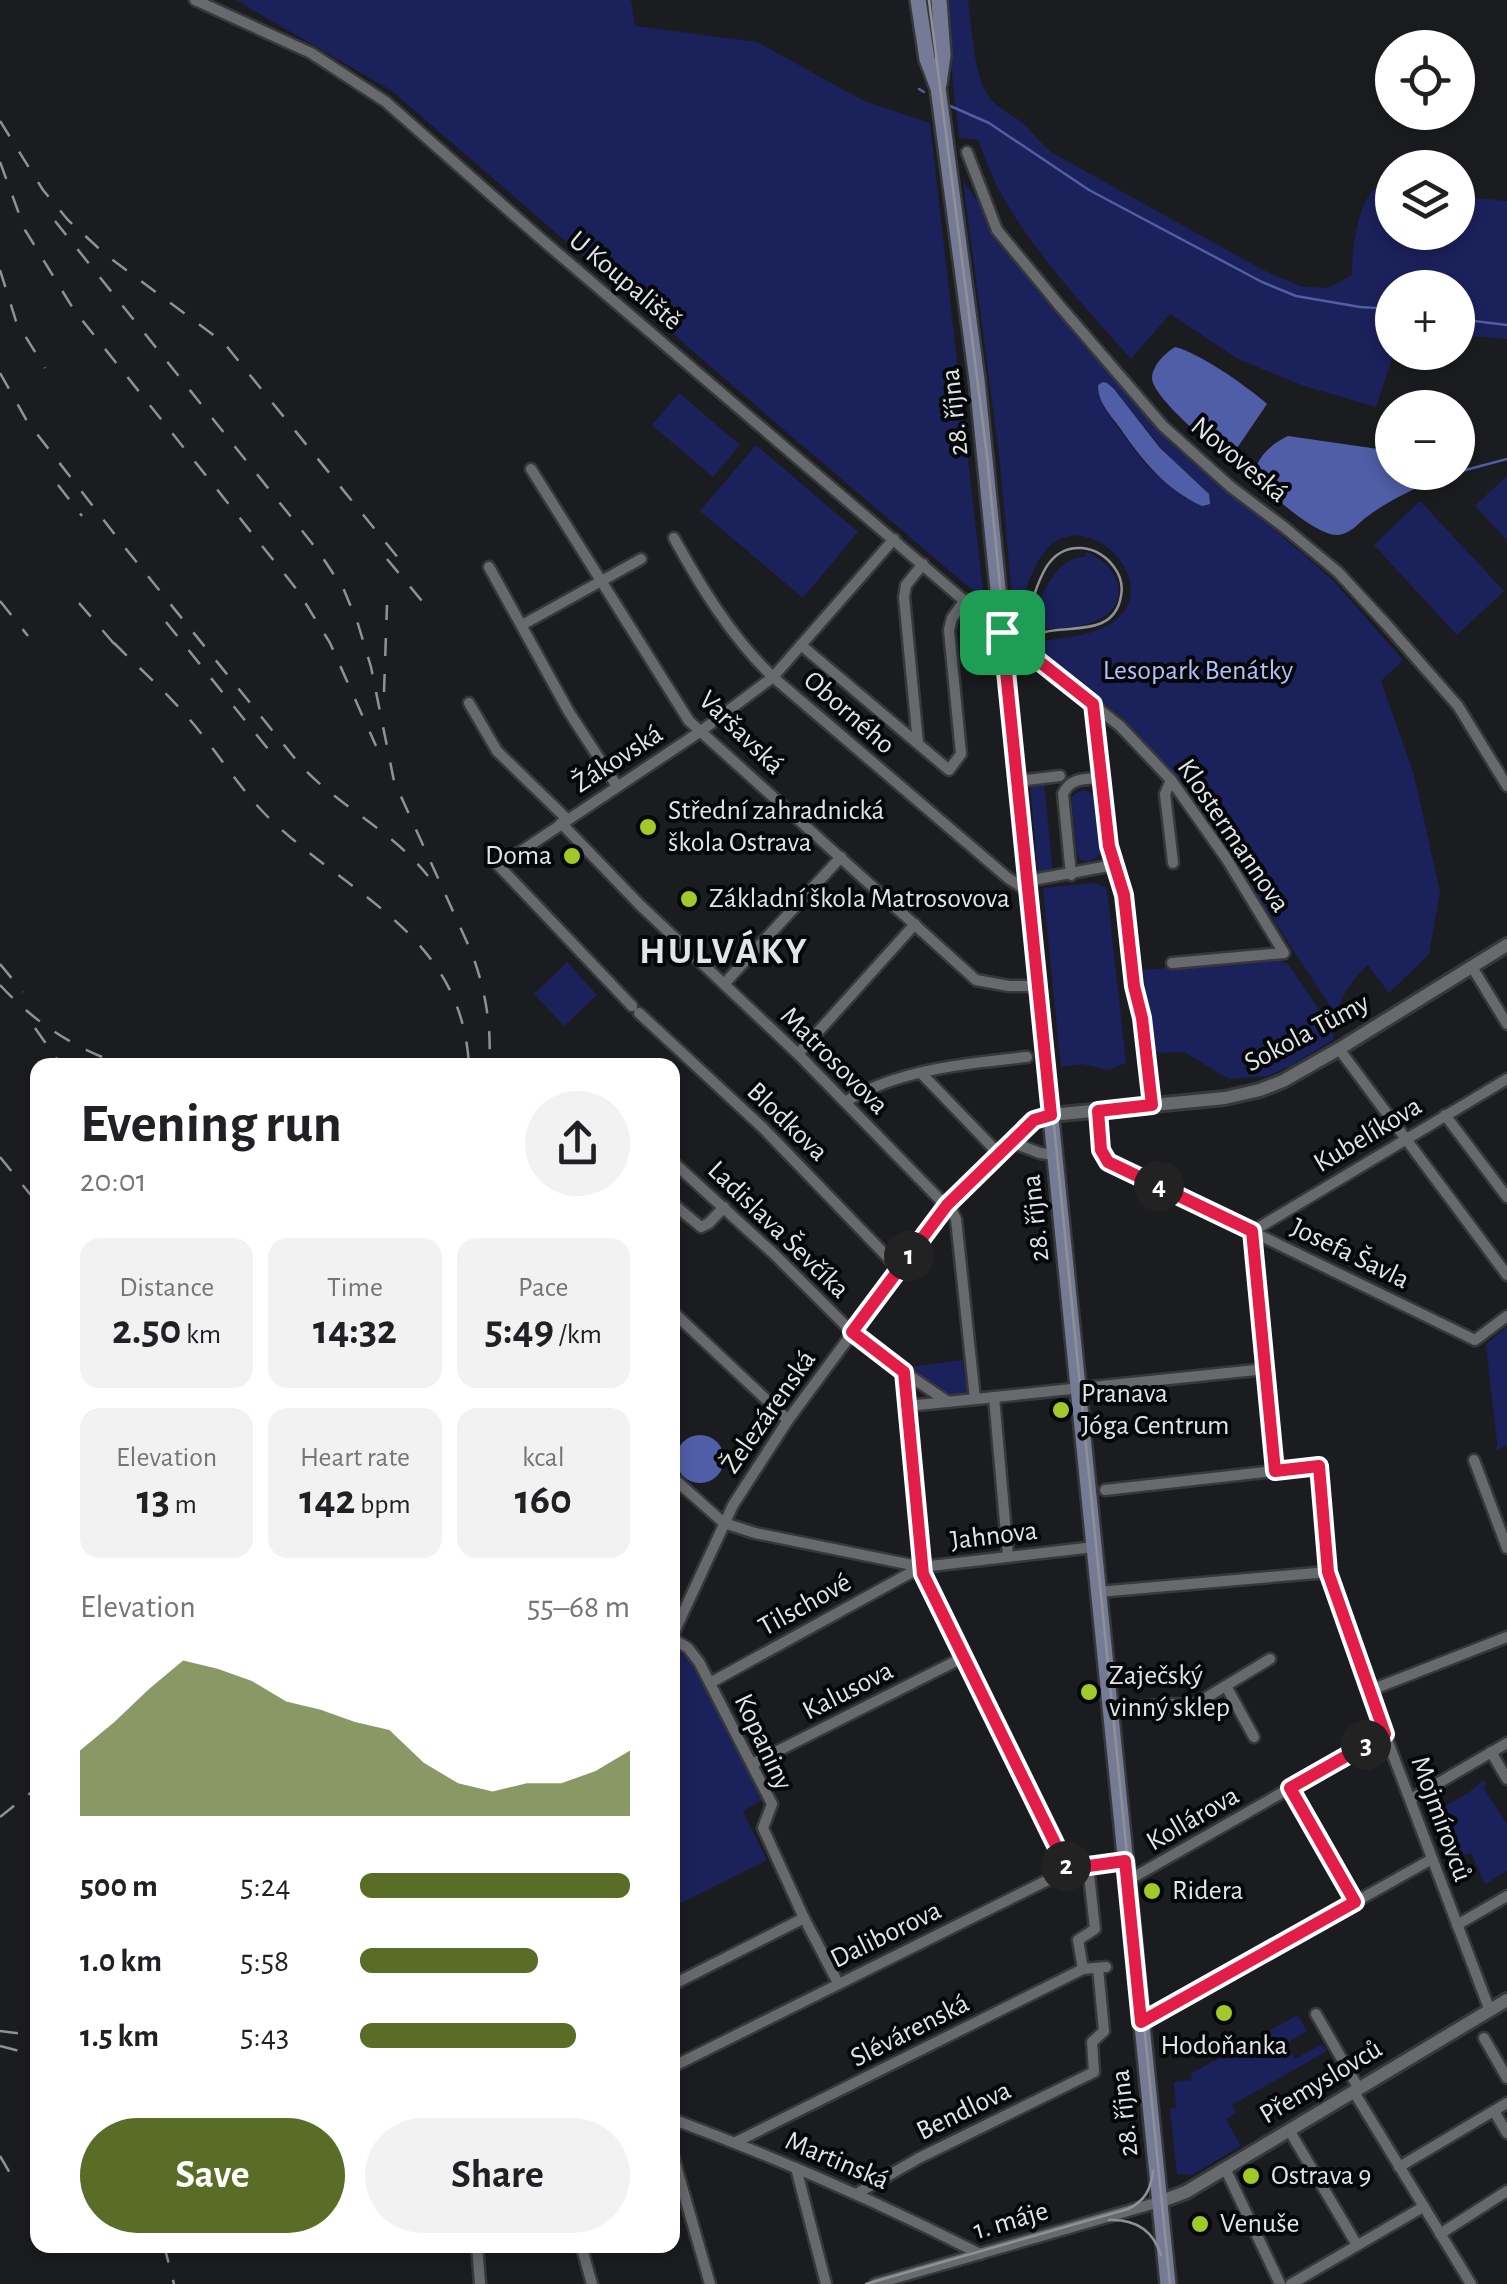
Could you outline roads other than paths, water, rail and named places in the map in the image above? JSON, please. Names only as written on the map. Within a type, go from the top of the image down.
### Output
[{"type":"main road","name":"28. října","points":[[918,0],[927,59],[938,88],[975,366],[1168,2284]]},
{"type":"main road","name":"28. října","points":[[938,88],[943,55],[940,0]]},
{"type":"street","name":"U Koupaliště","points":[[195,0],[311,53],[386,102],[1002,632]]},
{"type":"street","name":"Novoveská","points":[[967,152],[998,230],[1059,305],[1164,426],[1230,487],[1338,572],[1458,706],[1507,786]]},
{"type":"street","name":"Varšavská","points":[[531,469],[689,721],[976,980],[1038,986]]},
{"type":"street","name":"Oborného","points":[[674,538],[749,654],[1013,882],[1028,886]]},
{"type":"street","name":"Žákovská","points":[[500,866],[701,731],[773,677],[894,539]]},
{"type":"street","points":[[522,625],[641,559]]},
{"type":"street","points":[[918,744],[904,597],[906,585],[922,564]]},
{"type":"street","points":[[489,567],[569,712],[617,786]]},
{"type":"street","points":[[801,644],[949,770],[961,754],[948,630],[965,600]]},
{"type":"street","name":"Klostermannova","points":[[1002,632],[1132,738],[1171,780],[1226,858],[1284,954],[1172,963]]},
{"type":"street","name":"Matrosovova","points":[[469,703],[497,752],[640,905],[798,1054],[947,1205]]},
{"type":"street","points":[[1093,704],[1107,833],[1124,895],[1152,1105]]},
{"type":"street","points":[[1018,781],[1060,776]]},
{"type":"street","points":[[1071,875],[1063,794],[1078,779],[1100,778]]},
{"type":"street","points":[[1171,780],[1165,794],[1173,863]]},
{"type":"street","points":[[724,984],[841,858]]},
{"type":"street","name":"Blodkova","points":[[500,866],[635,1010],[762,1127],[898,1269]]},
{"type":"street","points":[[1028,886],[1114,866]]},
{"type":"street","points":[[798,1054],[914,924]]},
{"type":"street","name":"Sokola Tůmy","points":[[1051,1115],[1225,1098],[1260,1090],[1339,1049],[1507,945]]},
{"type":"street","points":[[1472,967],[1507,1024]]},
{"type":"street","points":[[1339,1049],[1507,1275]]},
{"type":"street","points":[[845,1102],[866,1089],[965,1063],[1027,1057]]},
{"type":"street","points":[[922,1074],[1000,1155]]},
{"type":"street","name":"Kubelíkova","points":[[1252,1231],[1507,1079]]},
{"type":"street","name":"Josefa Šavla","points":[[1098,1111],[1101,1150],[1108,1162],[1475,1340],[1507,1316]]},
{"type":"street","name":"Železárenská","points":[[680,1620],[736,1499],[898,1269],[947,1205],[1034,1120],[1051,1115]]},
{"type":"street","points":[[1445,1115],[1507,1197]]},
{"type":"street","points":[[1011,1142],[1054,1154]]},
{"type":"street","name":"Ladislava Ševčíka","points":[[680,1168],[852,1332],[948,1402]]},
{"type":"street","points":[[947,1205],[956,1219],[975,1399]]},
{"type":"street","points":[[680,1210],[701,1227],[724,1207]]},
{"type":"street","points":[[1105,1490],[1275,1471],[1252,1231]]},
{"type":"street","points":[[680,1319],[788,1420]]},
{"type":"street","points":[[908,1406],[1266,1369]]},
{"type":"street","points":[[904,1372],[923,1574],[1068,1870]]},
{"type":"street","points":[[994,1396],[1008,1556]]},
{"type":"street","points":[[1474,1460],[1507,1548]]},
{"type":"street","name":"Mojmírovců","points":[[1275,1471],[1319,1466],[1328,1572],[1490,2010]]},
{"type":"street","points":[[680,1485],[724,1523]]},
{"type":"street","name":"Jahnova","points":[[724,1523],[755,1533],[922,1567],[1094,1547]]},
{"type":"street","name":"Tilschové","points":[[710,1683],[922,1567]]},
{"type":"street","points":[[1098,1592],[1328,1572]]},
{"type":"street","points":[[1371,1690],[1507,1637]]},
{"type":"street","name":"Kopaniny","points":[[680,1644],[696,1656],[772,1804],[764,1828],[838,1984]]},
{"type":"street","name":"Kalusova","points":[[752,1764],[964,1658]]},
{"type":"street","points":[[1110,1710],[1168,1704],[1192,1706],[1270,1660]]},
{"type":"street","points":[[1226,1686],[1254,1737]]},
{"type":"street","name":"Kollárova","points":[[1127,1882],[1385,1734]]},
{"type":"street","points":[[1411,1799],[1507,1743]]},
{"type":"street","points":[[1491,1752],[1507,1778]]},
{"type":"street","points":[[1290,1788],[1355,1902]]},
{"type":"street","points":[[1141,2022],[1432,1858]]},
{"type":"street","name":"Daliborova","points":[[680,2063],[1068,1870],[1125,1861]]},
{"type":"street","points":[[1083,1969],[1078,1940],[1095,1929],[1088,1866]]},
{"type":"street","points":[[1456,1925],[1507,1896]]},
{"type":"street","points":[[680,1980],[804,1918]]},
{"type":"street","name":"Slévárenská","points":[[736,2142],[1083,1969],[1102,1967],[1104,2032],[1092,2042],[1094,2072]]},
{"type":"street","name":"Přemyslovců","points":[[1160,2202],[1186,2192],[1507,2000]]},
{"type":"street","points":[[1316,2014],[1399,2167],[1471,2284]]},
{"type":"street","points":[[1484,2038],[1507,2078]]},
{"type":"street","name":"Bendlova","points":[[856,2194],[919,2158],[1094,2072]]},
{"type":"street","points":[[1399,2167],[1507,2103]]},
{"type":"street","points":[[1494,2111],[1507,2133]]},
{"type":"street","name":"Martinská","points":[[680,2122],[905,2215],[980,2254]]},
{"type":"street","points":[[1289,2130],[1357,2246]]},
{"type":"street","points":[[796,2168],[826,2284]]},
{"type":"street","points":[[1225,2168],[1280,2284]]},
{"type":"street","points":[[680,2180],[710,2284]]},
{"type":"street","points":[[1440,2234],[1507,2192]]},
{"type":"street","name":"1. máje","points":[[874,2284],[906,2280],[980,2254],[1160,2202]]},
{"type":"street","points":[[1291,2284],[1423,2207]]},
{"type":"street","points":[[478,2253],[480,2284]]},
{"type":"street","points":[[583,2253],[592,2284]]},
{"type":"street","points":[[1310,2273],[1317,2284]]},
{"type":"water","points":[[1175,347],[1209,363],[1267,404],[1235,451],[1229,454],[1197,433],[1155,386],[1154,369]]},
{"type":"water","points":[[1103,382],[1114,389],[1160,448],[1209,494],[1210,504],[1202,506],[1189,499],[1146,463],[1102,403],[1098,385]]},
{"type":"water","points":[[1288,436],[1375,449],[1375,490],[1412,490],[1346,533],[1329,533],[1294,513],[1255,478],[1257,465],[1276,443]]},
{"type":"water","points":[[691,1437],[709,1437],[722,1450],[722,1468],[709,1481],[691,1481],[680,1471],[680,1447]]},
{"type":"waterway","points":[[919,89],[924,92]]},
{"type":"waterway","points":[[948,105],[989,123],[1089,190],[1262,282],[1296,296],[1375,308]]},
{"type":"waterway","points":[[1475,321],[1507,325]]},
{"type":"waterway","points":[[1475,467],[1507,459]]},
{"type":"tram line","points":[[929,0],[987,456],[1170,2284]]},
{"type":"tram line","points":[[1006,661],[1042,576],[1057,555],[1082,548],[1111,563],[1122,592],[1108,619],[1032,637],[1020,648],[1010,668]]},
{"type":"tram line","points":[[866,2284],[1128,2209],[1146,2194],[1153,2171]]},
{"type":"tram line","points":[[1109,2220],[1142,2228],[1161,2255]]},
{"type":"railway","points":[[0,121],[43,190],[68,220],[106,255],[224,343],[403,564]]},
{"type":"railway","points":[[0,162],[25,230],[74,310],[298,591],[330,643],[376,746]]},
{"type":"railway","points":[[55,221],[319,552],[344,590],[371,667],[394,781],[476,965],[484,993],[489,1058]]},
{"type":"railway","points":[[0,270],[16,321],[45,368]]},
{"type":"railway","points":[[0,373],[27,421],[297,761],[328,791],[397,844],[428,876]]},
{"type":"railway","points":[[58,485],[82,516]]},
{"type":"railway","points":[[387,559],[422,601]]},
{"type":"railway","points":[[0,601],[28,636]]},
{"type":"railway","points":[[79,603],[122,653]]},
{"type":"railway","points":[[384,692],[387,605]]},
{"type":"railway","points":[[166,622],[268,749]]},
{"type":"railway","points":[[114,643],[184,713],[265,814],[394,920],[422,948],[445,981],[461,1019],[468,1058]]},
{"type":"railway","points":[[0,964],[23,992]]},
{"type":"railway","points":[[0,985],[56,1033],[106,1058]]},
{"type":"railway","points":[[35,1028],[56,1058]]},
{"type":"railway","points":[[0,1157],[30,1194]]},
{"type":"railway","points":[[0,1817],[30,1793]]},
{"type":"railway","points":[[0,2031],[30,2035]]},
{"type":"railway","points":[[0,2046],[30,2054]]},
{"type":"railway","points":[[0,2156],[14,2180]]},
{"type":"railway","points":[[166,2253],[174,2284]]},
{"type":"place","name":"Střední zahradnická škola Ostrava","points":[[648,827]]},
{"type":"place","name":"Doma","points":[[572,856]]},
{"type":"place","name":"Základní škola Matrosovova","points":[[689,899]]},
{"type":"place","name":"Pranava Jóga Centrum","points":[[1061,1410]]},
{"type":"place","name":"Zaječský vinný sklep","points":[[1089,1692]]},
{"type":"place","name":"Ridera","points":[[1152,1891]]},
{"type":"place","name":"Hodoňanka","points":[[1224,2013]]},
{"type":"place","name":"Ostrava 9","points":[[1251,2176]]},
{"type":"place","name":"Venuše","points":[[1200,2224]]},
{"type":"district","name":"HULVÁKY","points":[[724,952]]},
{"type":"park label","name":"Lesopark Benátky","points":[[1198,671]]}]
